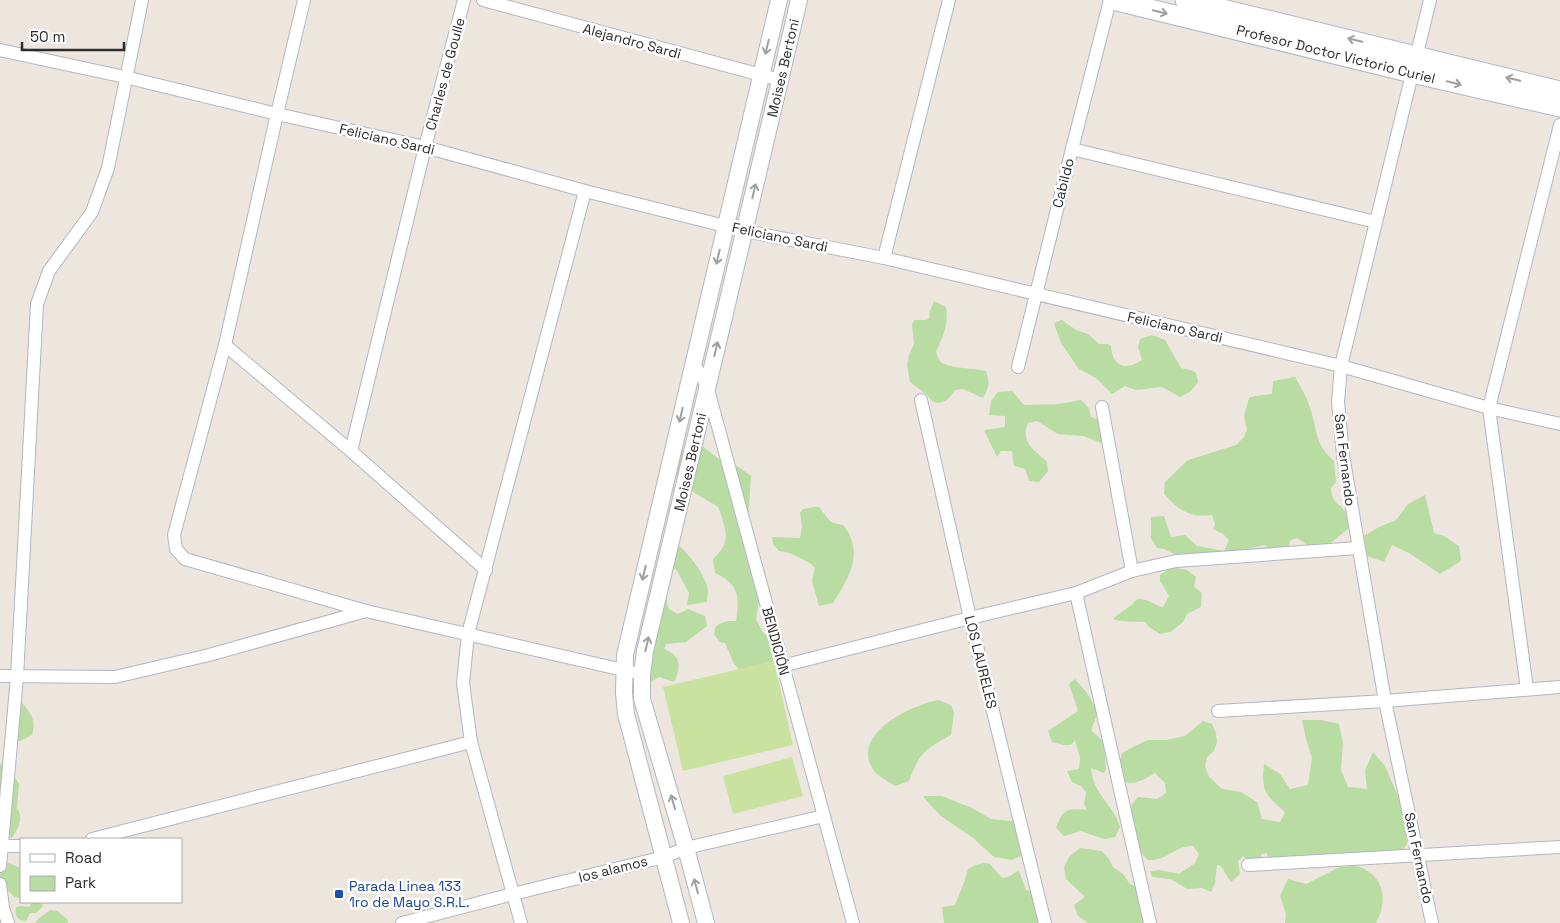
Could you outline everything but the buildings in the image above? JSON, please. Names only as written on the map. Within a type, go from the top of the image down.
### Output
[{"type":"main road","name":"Profesor Doctor Victorio Curiel","points":[[1111,0],[1415,64],[1560,91]]},
{"type":"main road","name":"Profesor Doctor Victorio Curiel","points":[[1185,0],[1415,64],[1560,107]]},
{"type":"street","points":[[0,866],[17,677],[37,304],[49,271],[92,212],[108,168],[142,0]]},
{"type":"street","points":[[304,0],[225,345],[174,535],[176,549],[185,560],[366,611],[624,669],[642,675]]},
{"type":"street","name":"Charles de Goulle","points":[[351,452],[425,147],[464,0]]},
{"type":"street","name":"Alejandro Sardi","points":[[483,0],[780,80]]},
{"type":"street","name":"Moises Bertoni","points":[[681,923],[626,714],[624,655],[779,0]]},
{"type":"street","name":"Moises Bertoni","points":[[706,923],[642,699],[642,675],[645,651],[799,0]]},
{"type":"street","points":[[884,258],[949,0]]},
{"type":"street","name":"Cabildo","points":[[1018,367],[1111,0]]},
{"type":"street","name":"San Fernando","points":[[1430,0],[1341,366],[1338,402],[1340,429],[1358,548],[1385,701],[1432,923]]},
{"type":"street","name":"Feliciano Sardi","points":[[0,50],[425,147],[585,191],[744,231],[884,258],[1341,366],[1489,408],[1560,424]]},
{"type":"street","points":[[1527,689],[1489,408],[1560,125]]},
{"type":"street","points":[[1072,149],[1376,222]]},
{"type":"street","points":[[522,923],[471,742],[463,683],[468,634],[585,191]]},
{"type":"street","points":[[225,345],[486,570]]},
{"type":"street","name":"BENDICIÓN","points":[[693,362],[708,386],[782,666],[853,923]]},
{"type":"street","name":"LOS LAURELES","points":[[921,400],[970,618],[1045,923]]},
{"type":"street","points":[[1102,407],[1132,571]]},
{"type":"street","points":[[782,666],[1076,593],[1132,571],[1176,561],[1358,548]]},
{"type":"street","points":[[1076,593],[1150,923]]},
{"type":"street","points":[[0,676],[115,677],[209,655],[366,611]]},
{"type":"street","points":[[1218,712],[1560,687]]},
{"type":"street","points":[[96,838],[471,742]]},
{"type":"street","name":"los alamos","points":[[402,923],[664,857],[686,848],[824,816]]},
{"type":"street","points":[[2,846],[20,846]]},
{"type":"street","points":[[1248,865],[1560,846]]},
{"type":"street","points":[[0,884],[3,908],[8,923]]},
{"type":"green space","points":[[934,301],[946,307],[947,313],[945,330],[936,351],[938,358],[941,362],[950,366],[986,371],[988,385],[983,398],[963,389],[955,390],[948,399],[937,403],[933,402],[910,382],[907,365],[914,344],[912,325],[914,320],[929,319]]},
{"type":"green space","points":[[1062,320],[1076,330],[1088,334],[1099,344],[1111,346],[1114,359],[1117,363],[1125,366],[1142,360],[1138,347],[1140,339],[1152,335],[1165,340],[1181,368],[1196,373],[1198,382],[1191,391],[1180,397],[1162,387],[1136,390],[1125,386],[1112,394],[1096,378],[1079,369],[1061,343],[1054,323]]},
{"type":"green space","points":[[1295,377],[1308,401],[1322,448],[1334,461],[1336,482],[1331,488],[1332,493],[1334,499],[1347,514],[1350,527],[1326,547],[1309,546],[1297,538],[1291,540],[1287,550],[1270,548],[1264,545],[1248,549],[1235,564],[1221,560],[1176,555],[1157,548],[1151,538],[1151,517],[1164,516],[1171,537],[1185,535],[1197,546],[1224,551],[1229,540],[1223,534],[1213,529],[1215,524],[1212,515],[1204,516],[1185,512],[1164,494],[1165,482],[1188,460],[1236,445],[1244,437],[1247,430],[1244,416],[1249,398],[1272,394],[1273,381]]},
{"type":"green space","points":[[1012,391],[1024,405],[1060,404],[1081,400],[1089,408],[1091,417],[1104,422],[1107,445],[1083,436],[1058,434],[1037,421],[1028,423],[1026,430],[1027,441],[1047,462],[1048,471],[1039,482],[1029,481],[1025,469],[1014,466],[1012,451],[1001,451],[997,457],[984,430],[1005,427],[1005,416],[989,415],[991,401],[998,392]]},
{"type":"green space","points":[[701,445],[725,464],[736,465],[751,476],[748,522],[759,601],[756,619],[763,633],[776,641],[775,657],[766,670],[741,671],[734,664],[725,643],[720,642],[714,634],[715,628],[719,624],[727,621],[736,621],[738,605],[736,592],[733,587],[723,577],[715,573],[713,559],[724,545],[726,536],[724,525],[718,507],[680,481],[673,470],[674,459],[679,452]]},
{"type":"green space","points":[[1425,495],[1434,533],[1444,536],[1459,546],[1461,561],[1440,574],[1409,553],[1392,545],[1384,562],[1367,556],[1362,537],[1396,520],[1408,504]]},
{"type":"green space","points":[[819,507],[833,523],[843,525],[850,535],[854,555],[849,574],[833,603],[819,606],[812,581],[815,568],[810,563],[790,553],[779,551],[773,544],[772,537],[800,538],[802,526],[800,513],[803,509]]},
{"type":"green space","points":[[677,544],[691,558],[704,578],[708,590],[707,602],[687,605],[689,593],[676,569],[672,570],[667,593],[669,609],[678,614],[688,609],[705,616],[707,626],[686,642],[666,644],[664,649],[674,654],[679,666],[675,681],[659,677],[644,686]]},
{"type":"green space","points":[[1176,568],[1187,570],[1196,577],[1194,587],[1202,593],[1201,607],[1187,614],[1183,622],[1170,632],[1160,634],[1145,622],[1113,619],[1131,606],[1137,599],[1163,607],[1169,596],[1160,581],[1160,575],[1167,570]]},
{"type":"green space","points":[[774,661],[793,745],[683,771],[663,687]]},
{"type":"green space","points":[[1075,679],[1087,693],[1098,712],[1091,730],[1104,742],[1106,769],[1104,773],[1091,768],[1095,785],[1113,811],[1120,827],[1115,837],[1104,839],[1081,831],[1064,836],[1056,828],[1061,817],[1067,811],[1075,809],[1087,810],[1084,804],[1086,792],[1081,786],[1072,782],[1067,771],[1079,769],[1080,758],[1075,740],[1071,745],[1052,742],[1048,731],[1078,711],[1069,684]]},
{"type":"green space","points":[[938,700],[951,705],[954,712],[951,735],[924,753],[916,764],[909,781],[895,786],[878,775],[871,766],[868,754],[871,742],[878,731],[888,722],[914,708]]},
{"type":"green space","points":[[20,701],[32,716],[34,725],[32,735],[16,741],[9,728],[7,714],[10,705]]},
{"type":"green space","points":[[1302,720],[1321,720],[1339,724],[1343,743],[1341,770],[1348,787],[1367,789],[1365,770],[1373,752],[1385,766],[1400,801],[1407,829],[1407,844],[1399,856],[1371,851],[1356,857],[1348,853],[1277,870],[1266,853],[1261,854],[1262,859],[1249,861],[1243,856],[1238,861],[1240,874],[1231,882],[1221,866],[1217,865],[1215,883],[1211,892],[1202,888],[1187,889],[1171,879],[1152,877],[1150,871],[1160,870],[1179,874],[1195,863],[1199,854],[1193,846],[1187,846],[1161,858],[1148,860],[1139,851],[1131,814],[1132,804],[1138,797],[1157,799],[1166,793],[1165,783],[1155,773],[1135,783],[1121,781],[1120,762],[1122,753],[1147,740],[1166,740],[1185,736],[1203,721],[1212,724],[1217,742],[1214,751],[1207,757],[1205,766],[1209,777],[1222,789],[1241,792],[1257,802],[1262,819],[1280,822],[1285,812],[1266,792],[1263,780],[1264,764],[1280,774],[1290,789],[1308,785],[1312,758]]},
{"type":"green space","points":[[792,757],[803,796],[733,814],[723,776]]},
{"type":"green space","points":[[5,760],[19,784],[17,808],[20,820],[12,838],[0,832],[0,765]]},
{"type":"green space","points":[[924,796],[942,796],[972,808],[991,819],[1021,822],[1028,843],[1021,856],[1012,860],[994,857],[972,837],[941,816]]},
{"type":"green space","points":[[1080,848],[1102,851],[1113,867],[1123,874],[1130,884],[1135,886],[1148,923],[1088,923],[1078,916],[1074,905],[1085,897],[1066,879],[1064,867],[1069,857]]},
{"type":"green space","points":[[3,861],[20,868],[20,898],[12,895],[0,882],[0,863]]},
{"type":"green space","points":[[985,863],[990,864],[1002,878],[1019,871],[1026,890],[1034,892],[1040,923],[944,923],[942,907],[955,905],[968,869]]},
{"type":"green space","points":[[1340,867],[1360,867],[1368,871],[1379,883],[1383,898],[1380,915],[1376,923],[1285,923],[1286,914],[1280,896],[1288,879],[1306,884]]},
{"type":"green space","points":[[31,903],[42,903],[43,906],[36,913],[30,913],[26,921],[18,919],[15,913],[16,907],[29,907]]},
{"type":"green space","points":[[50,910],[57,911],[67,919],[68,923],[35,923]]},
{"type":"place","name":"Parada Linea 133 1ro de Mayo S.R.L.","points":[[339,894]]}]
